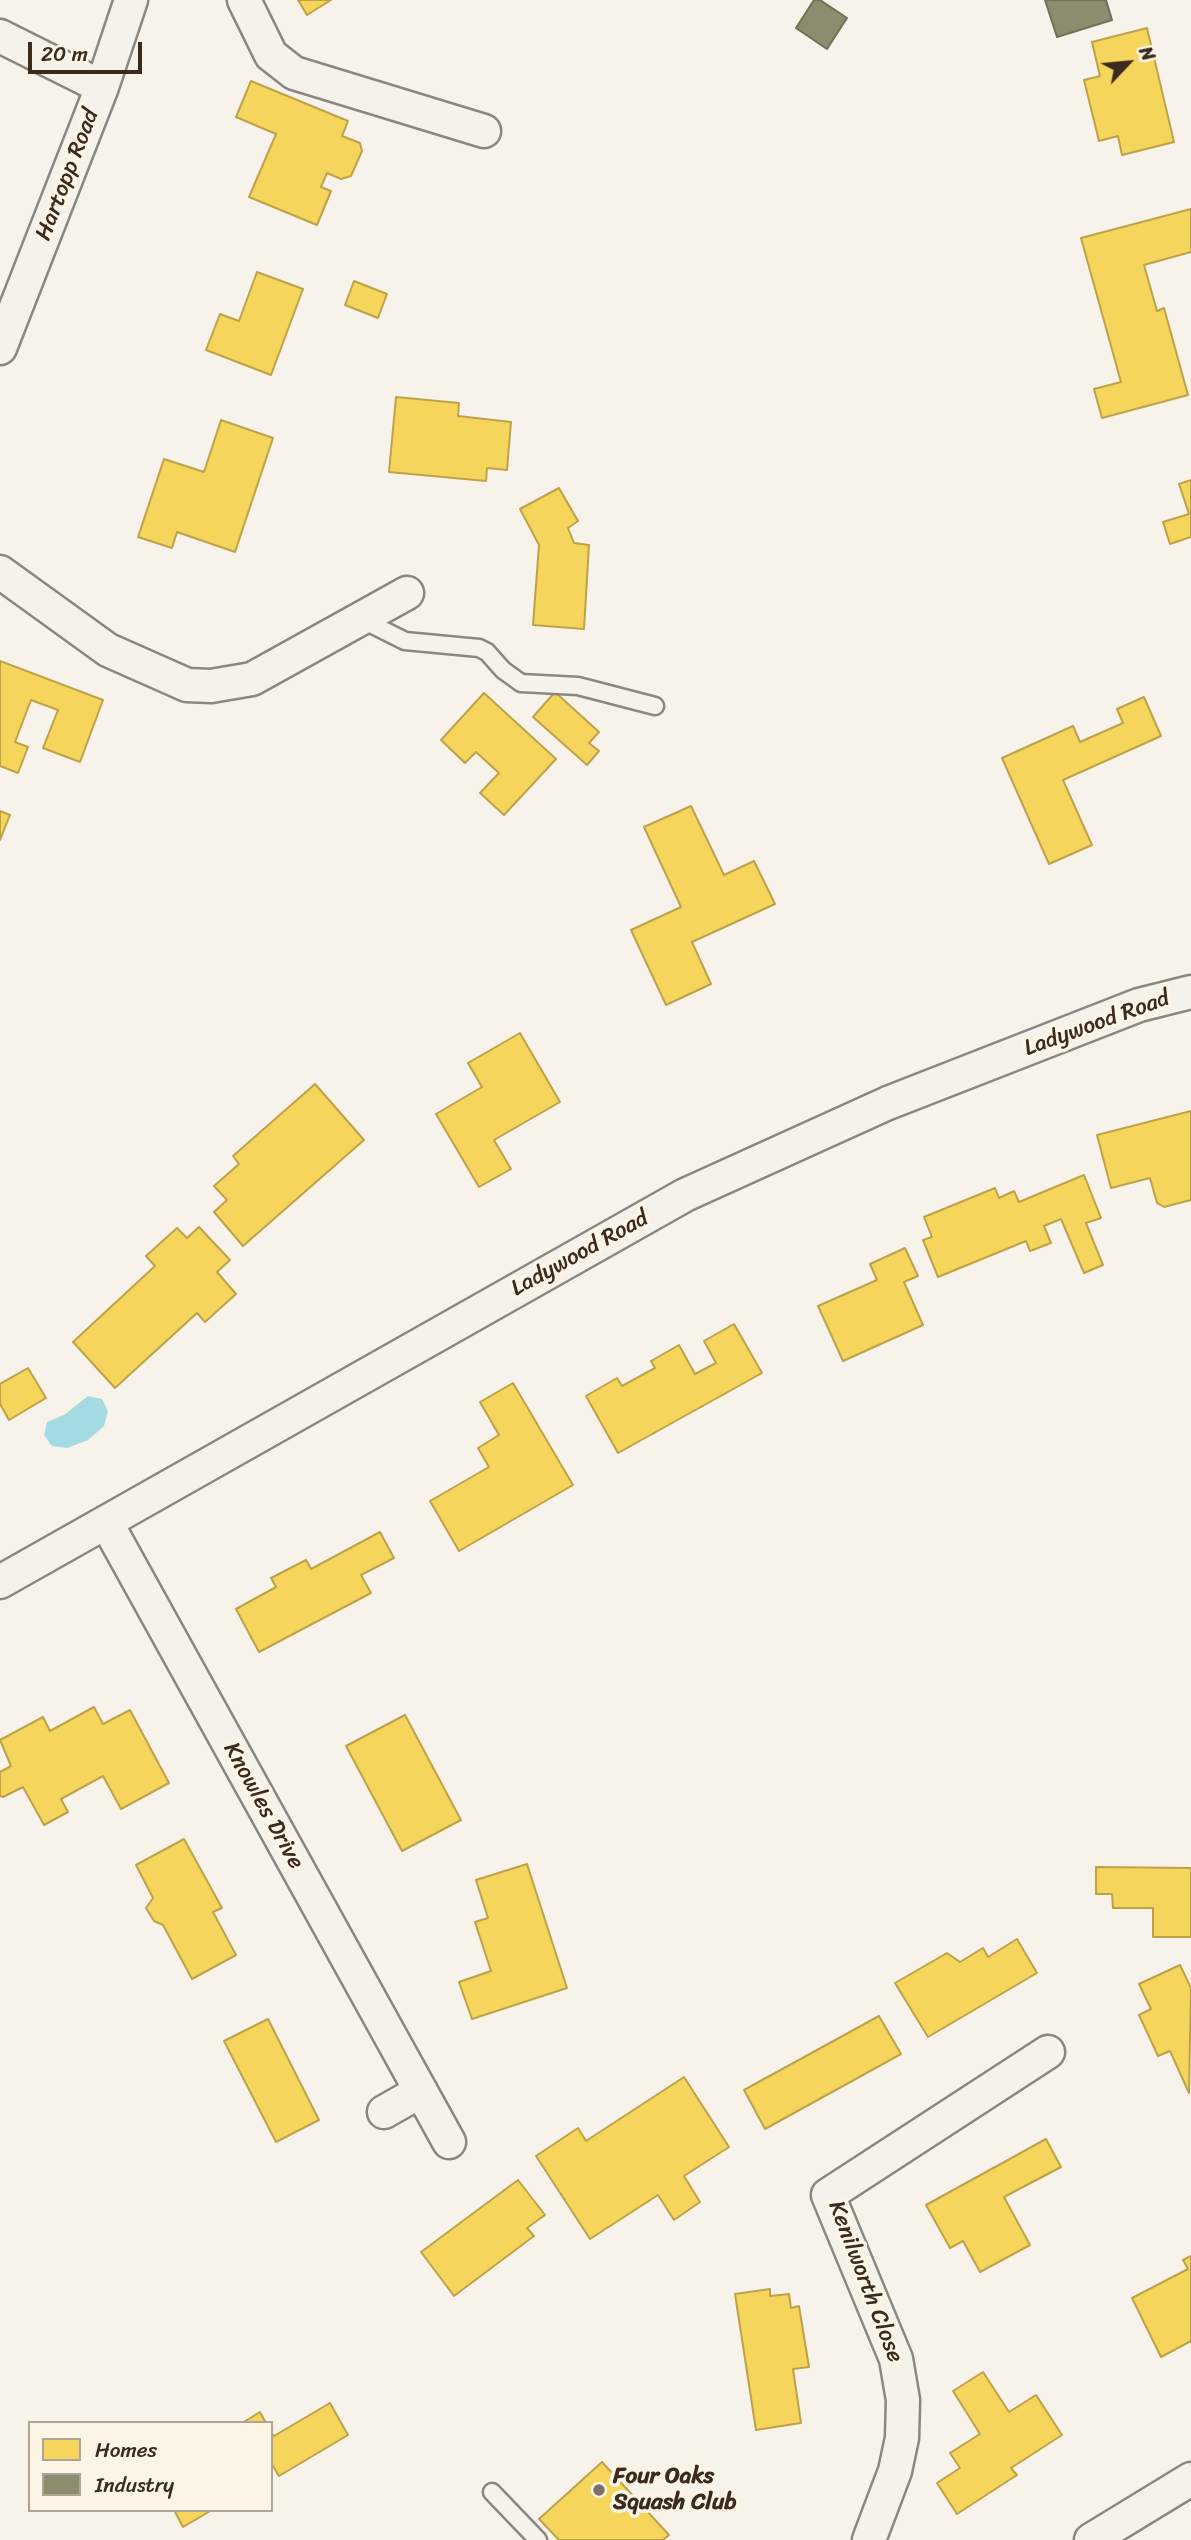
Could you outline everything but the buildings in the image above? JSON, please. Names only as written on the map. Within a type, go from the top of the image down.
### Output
[{"type":"street","name":"Hartopp Road","points":[[0,348],[102,87],[131,0]]},
{"type":"street","points":[[244,0],[271,55],[294,73],[484,131]]},
{"type":"street","points":[[0,36],[102,87]]},
{"type":"street","points":[[0,572],[108,650],[187,685],[211,686],[252,679],[407,593]]},
{"type":"street","name":"Ladywood Road","points":[[0,1582],[685,1195],[888,1103],[1139,1005],[1191,992]]},
{"type":"street","name":"Knowles Drive","points":[[106,1522],[449,2142]]},
{"type":"street","name":"Kenilworth Close","points":[[869,2540],[895,2471],[902,2438],[902,2400],[896,2359],[828,2195],[1048,2052]]},
{"type":"street","points":[[384,2112],[421,2091]]},
{"type":"street","points":[[1091,2540],[1191,2479]]},
{"type":"lane","points":[[360,619],[405,641],[479,648],[521,683],[578,686],[655,706]]},
{"type":"lane","points":[[492,2492],[538,2540]]},
{"type":"water","points":[[88,1396],[102,1399],[108,1411],[104,1426],[88,1440],[67,1448],[52,1446],[44,1435],[47,1422],[64,1415]]},
{"type":"place","name":"Four Oaks Squash Club","points":[[599,2490]]}]
